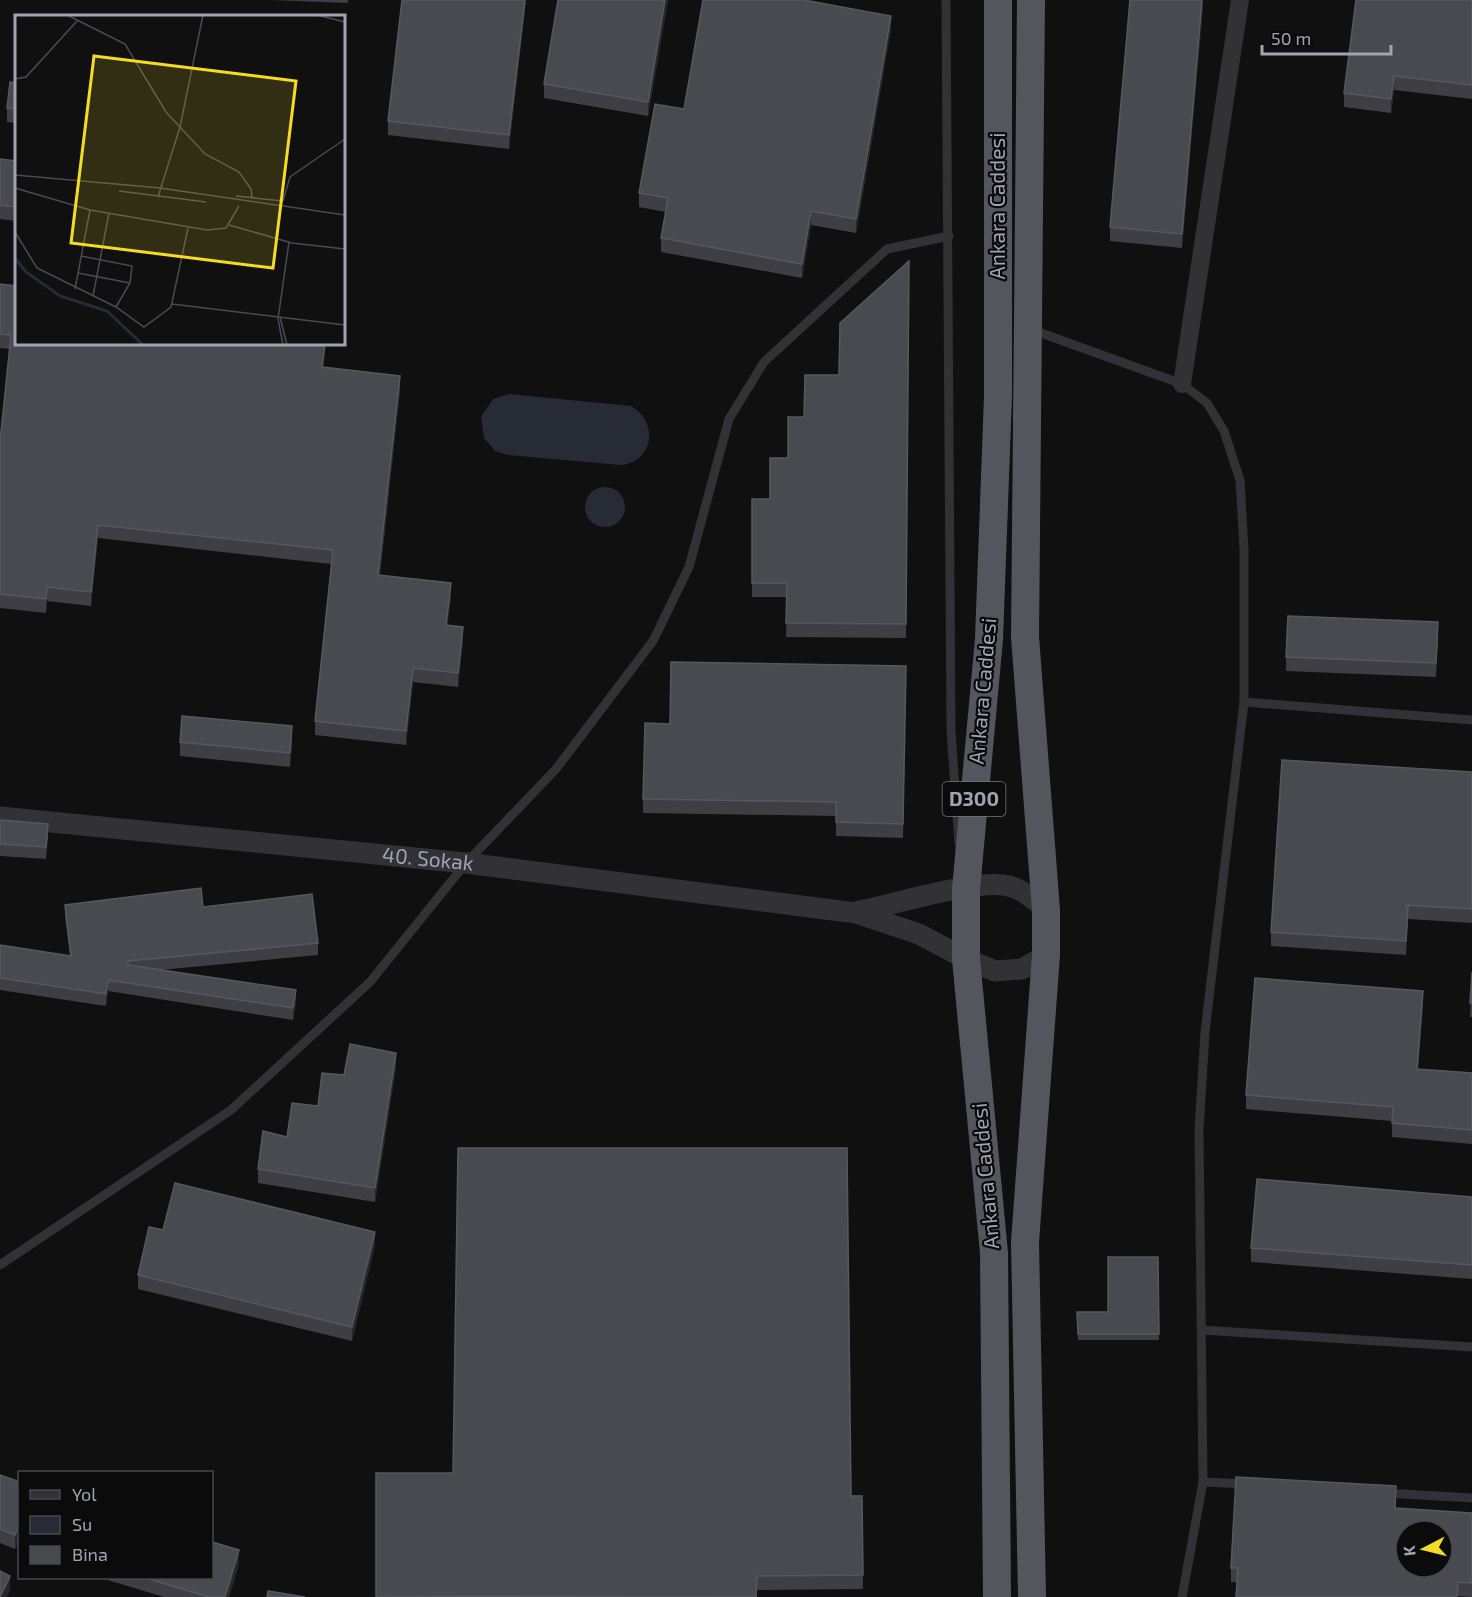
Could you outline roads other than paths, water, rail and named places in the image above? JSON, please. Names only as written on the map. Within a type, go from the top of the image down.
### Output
[{"type":"highway","name":"Ankara Caddesi","points":[[997,1597],[994,1253],[966,959],[966,889],[990,627],[998,396],[998,0]]},
{"type":"highway","name":"Ankara Caddesi","points":[[1031,0],[1025,637],[1046,910],[1046,955],[1025,1242],[1032,1597]]},
{"type":"street","points":[[1182,384],[1240,0]]},
{"type":"street","name":"40. Sokak","points":[[0,817],[466,863],[855,913]]},
{"type":"street","points":[[855,913],[966,889],[1002,885],[1022,891],[1046,910]]},
{"type":"street","points":[[855,913],[919,934],[966,959],[995,971],[1022,969],[1046,955]]},
{"type":"lane","points":[[946,0],[951,732],[957,830],[966,889]]},
{"type":"lane","points":[[0,1265],[231,1110],[370,981],[466,863],[556,769],[653,641],[689,567],[729,419],[764,362],[887,249],[949,236]]},
{"type":"lane","points":[[1029,328],[1182,384],[1207,403],[1224,431],[1240,480],[1244,549],[1244,702],[1205,1032],[1199,1130],[1203,1482],[1182,1597]]},
{"type":"lane","points":[[1244,702],[1472,720]]},
{"type":"lane","points":[[1202,1330],[1472,1347]]},
{"type":"lane","points":[[1203,1482],[1262,1485]]},
{"type":"lane","points":[[1378,1492],[1472,1498]]},
{"type":"water","points":[[509,394],[631,406],[646,421],[649,440],[646,449],[632,462],[621,465],[508,455],[495,451],[484,438],[481,417],[493,399]]},
{"type":"water","points":[[605,487],[619,493],[625,507],[619,521],[605,527],[591,521],[585,507],[591,493]]}]
